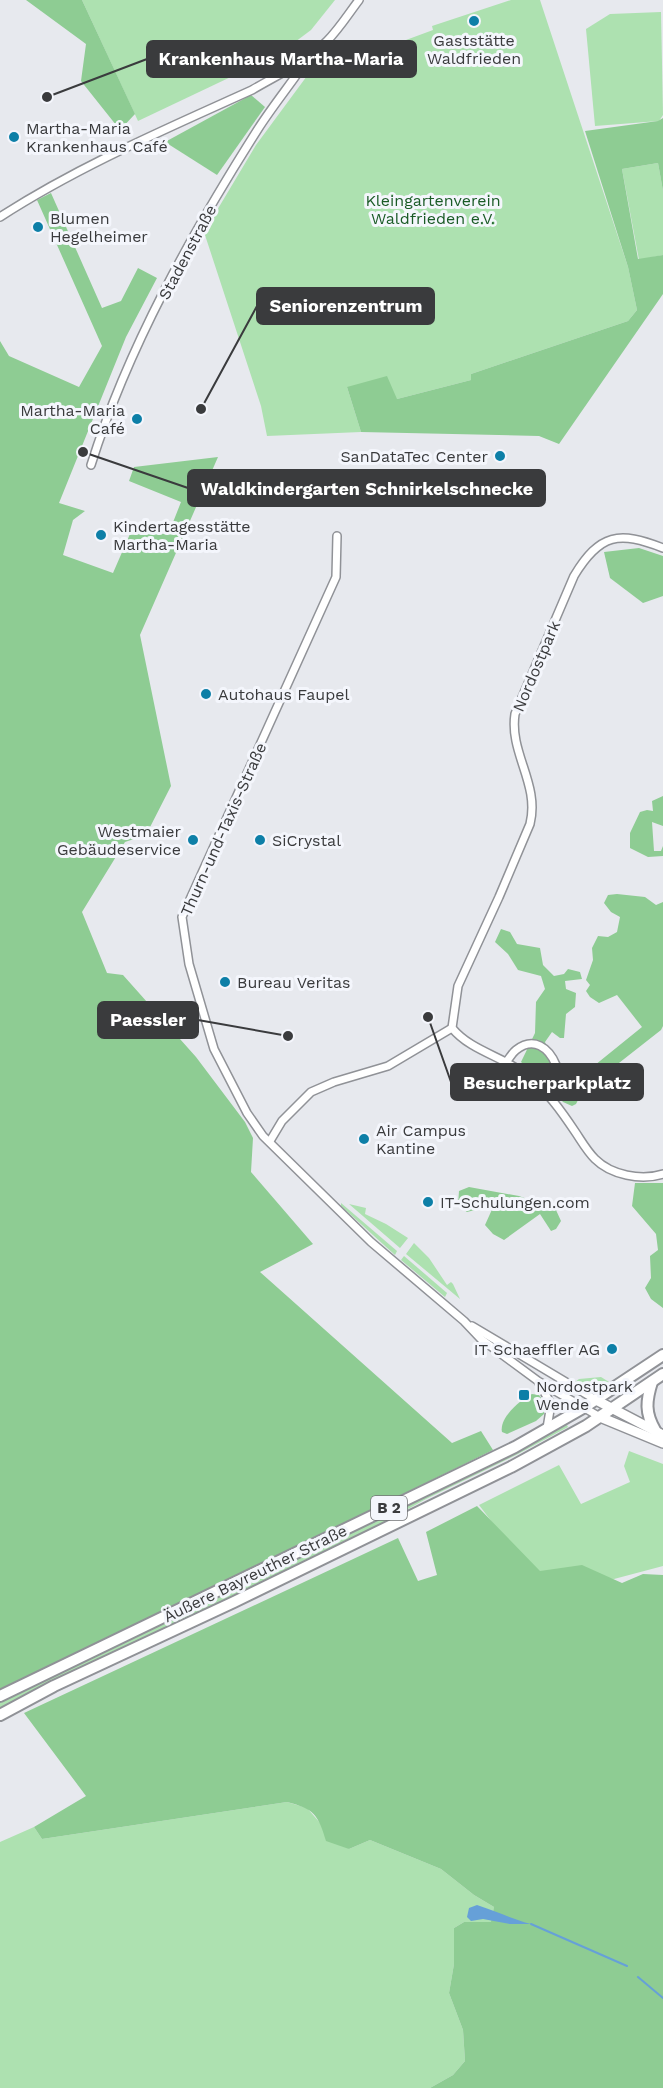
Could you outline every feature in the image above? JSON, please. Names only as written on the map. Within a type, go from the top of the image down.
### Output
[{"type":"main road","name":"Äußere Bayreuther Straße","points":[[0,1696],[545,1430],[596,1400],[663,1355]]},
{"type":"main road","name":"Äußere Bayreuther Straße","points":[[0,1715],[54,1686],[234,1602],[511,1467],[612,1410],[663,1374]]},
{"type":"main road","points":[[652,1382],[646,1406],[649,1418],[659,1432]]},
{"type":"main road","points":[[596,1400],[659,1432]]},
{"type":"main road","points":[[600,1417],[663,1443]]},
{"type":"street","name":"Stadenstraße","points":[[0,217],[82,168],[252,90],[311,54],[327,41],[359,0]]},
{"type":"street","name":"Stadenstraße","points":[[91,465],[102,432],[138,347],[198,227],[260,127],[311,54]]},
{"type":"street","name":"Thurn-und-Taxis-Straße","points":[[338,536],[336,577],[182,917],[189,964],[214,1049],[247,1113],[263,1136],[371,1242],[501,1356],[538,1381],[600,1417]]},
{"type":"street","name":"Nordostpark","points":[[452,1028],[458,986],[530,824],[533,812],[532,798],[514,733],[515,714],[574,576],[585,558],[596,547],[614,538],[624,537],[645,541],[663,548]]},
{"type":"street","points":[[270,1141],[282,1121],[311,1092],[334,1082],[388,1066],[452,1028],[460,1038],[525,1074],[546,1093],[596,1161],[614,1171],[634,1176],[654,1176],[663,1173]]},
{"type":"street","points":[[506,1062],[517,1050],[530,1044],[541,1046],[551,1053],[556,1065],[546,1093]]},
{"type":"street","name":"Thurn-und-Taxis-Straße","points":[[464,1322],[596,1400]]},
{"type":"street","points":[[538,1381],[551,1404],[549,1423],[545,1430]]},
{"type":"green space","points":[[26,0],[82,0],[135,114],[120,130],[81,81],[86,44]]},
{"type":"green space","points":[[82,0],[335,0],[311,30],[279,54],[138,121]]},
{"type":"green space","name":"Kleingartenverein Waldfrieden e.V.","points":[[511,0],[540,0],[628,267],[637,310],[628,321],[471,374],[471,380],[397,399],[347,387],[361,432],[267,436],[261,406],[204,232],[256,145],[318,61],[352,60],[433,30],[432,26]]},
{"type":"green space","points":[[661,12],[663,115],[659,121],[595,126],[586,29],[610,14]]},
{"type":"green space","points":[[251,95],[265,107],[217,175],[165,142]]},
{"type":"green space","points":[[663,118],[663,191],[658,163],[622,169],[638,259],[663,255],[663,294],[559,444],[539,436],[361,432],[347,387],[387,376],[397,399],[471,380],[471,374],[628,321],[637,310],[628,267],[585,131],[658,121]]},
{"type":"green space","points":[[658,163],[663,191],[663,255],[639,260],[622,169]]},
{"type":"green space","points":[[51,193],[102,308],[121,301],[138,268],[157,278],[126,337],[59,503],[85,511],[73,520],[63,555],[113,573],[133,527],[168,535],[181,502],[129,481],[134,467],[218,457],[140,635],[171,786],[146,835],[125,842],[82,912],[107,973],[123,975],[196,1057],[245,1122],[253,1138],[251,1172],[313,1244],[260,1272],[452,1443],[481,1431],[493,1450],[0,1692],[0,341],[9,356],[79,387],[102,346],[37,200]]},
{"type":"green space","points":[[639,548],[663,556],[663,596],[643,603],[610,578],[604,552]]},
{"type":"green space","points":[[663,796],[663,826],[652,822],[654,851],[661,851],[663,846],[663,856],[648,857],[630,848],[630,833],[640,812],[653,811],[652,801]]},
{"type":"green space","points":[[608,895],[645,897],[656,905],[663,902],[663,1026],[661,1030],[582,1092],[576,1104],[572,1106],[563,1102],[556,1094],[561,1080],[567,1078],[574,1082],[642,1027],[617,995],[599,1003],[586,991],[590,985],[586,980],[593,960],[592,948],[598,936],[608,937],[617,932],[620,917],[611,912],[604,903]]},
{"type":"green space","points":[[501,929],[510,932],[517,944],[540,948],[543,965],[554,976],[564,974],[568,969],[580,972],[582,979],[565,981],[566,989],[576,993],[575,1007],[566,1014],[564,1038],[552,1032],[545,1042],[551,1063],[547,1085],[521,1062],[535,1033],[536,1002],[545,989],[541,976],[518,970],[508,954],[495,942]]},
{"type":"green space","points":[[635,1183],[663,1183],[663,1308],[651,1299],[645,1288],[651,1278],[650,1256],[658,1250],[656,1234],[632,1206]]},
{"type":"green space","points":[[469,1187],[519,1196],[556,1210],[561,1221],[556,1229],[551,1231],[540,1214],[504,1240],[493,1234],[485,1225],[494,1205],[489,1200],[479,1200],[475,1210],[467,1212],[458,1205],[459,1191]]},
{"type":"green space","points":[[341,1203],[397,1251],[395,1255],[341,1206]]},
{"type":"green space","points":[[349,1204],[366,1208],[365,1214],[408,1238],[400,1248]]},
{"type":"green space","points":[[414,1243],[429,1258],[447,1285],[451,1282],[453,1284],[460,1299],[406,1254]]},
{"type":"green space","points":[[404,1256],[447,1293],[445,1297],[401,1260]]},
{"type":"green space","points":[[601,1377],[609,1382],[592,1388],[575,1382],[579,1379]]},
{"type":"green space","points":[[532,1394],[539,1395],[545,1403],[544,1414],[536,1421],[507,1434],[502,1432],[507,1415],[516,1405]]},
{"type":"green space","points":[[567,1425],[568,1427],[518,1454],[426,1499],[365,1533],[0,1709],[0,1703]]},
{"type":"green space","points":[[629,1451],[663,1464],[663,1566],[614,1579],[530,1572],[479,1505],[559,1465],[581,1504],[630,1482],[624,1466]]},
{"type":"green space","points":[[477,1506],[540,1571],[582,1565],[622,1583],[643,1574],[663,1575],[663,2088],[430,2088],[453,2075],[465,2061],[463,2030],[449,1993],[454,1964],[454,1928],[464,1922],[491,1922],[494,1907],[474,1895],[441,1869],[370,1840],[349,1849],[326,1841],[314,1814],[303,1807],[287,1802],[42,1839],[34,1827],[86,1796],[24,1713],[398,1538],[418,1581],[437,1575],[426,1532]]},
{"type":"green space","points":[[287,1802],[307,1808],[349,1849],[370,1840],[441,1869],[474,1895],[494,1907],[492,1922],[464,1922],[454,1928],[454,1964],[449,1993],[463,2030],[465,2061],[453,2075],[430,2088],[0,2088],[0,1842],[34,1827],[42,1839]]},
{"type":"water","points":[[477,1905],[531,1924],[510,1924],[483,1919],[471,1921],[467,1917],[469,1908]]},
{"type":"waterway","points":[[531,1924],[627,1966]]},
{"type":"waterway","points":[[638,1977],[663,1998]]},
{"type":"place","name":"Gaststätte Waldfrieden","points":[[474,21]]},
{"type":"place","name":"Krankenhaus Martha-Maria","points":[[47,97]]},
{"type":"place","name":"Martha-Maria Krankenhaus Café","points":[[14,137]]},
{"type":"place","name":"Blumen Hegelheimer","points":[[38,227]]},
{"type":"place","name":"Seniorenzentrum","points":[[201,409]]},
{"type":"place","name":"Martha-Maria Café","points":[[137,419]]},
{"type":"place","name":"Waldkindergarten Schnirkelschnecke","points":[[83,452]]},
{"type":"place","name":"SanDataTec Center","points":[[500,456]]},
{"type":"place","name":"Kindertagesstätte Martha-Maria","points":[[101,535]]},
{"type":"place","name":"Autohaus Faupel","points":[[206,694]]},
{"type":"place","name":"Westmaier Gebäudeservice","points":[[193,840]]},
{"type":"place","name":"SiCrystal","points":[[260,840]]},
{"type":"place","name":"Bureau Veritas","points":[[225,982]]},
{"type":"place","name":"Besucherparkplatz","points":[[428,1017]]},
{"type":"place","name":"Paessler","points":[[288,1036]]},
{"type":"place","name":"Air Campus Kantine","points":[[364,1139]]},
{"type":"place","name":"IT-Schulungen.com","points":[[428,1202]]},
{"type":"place","name":"IT Schaeffler AG","points":[[612,1349]]},
{"type":"place","name":"Nordostpark Wende","points":[[524,1395]]}]
